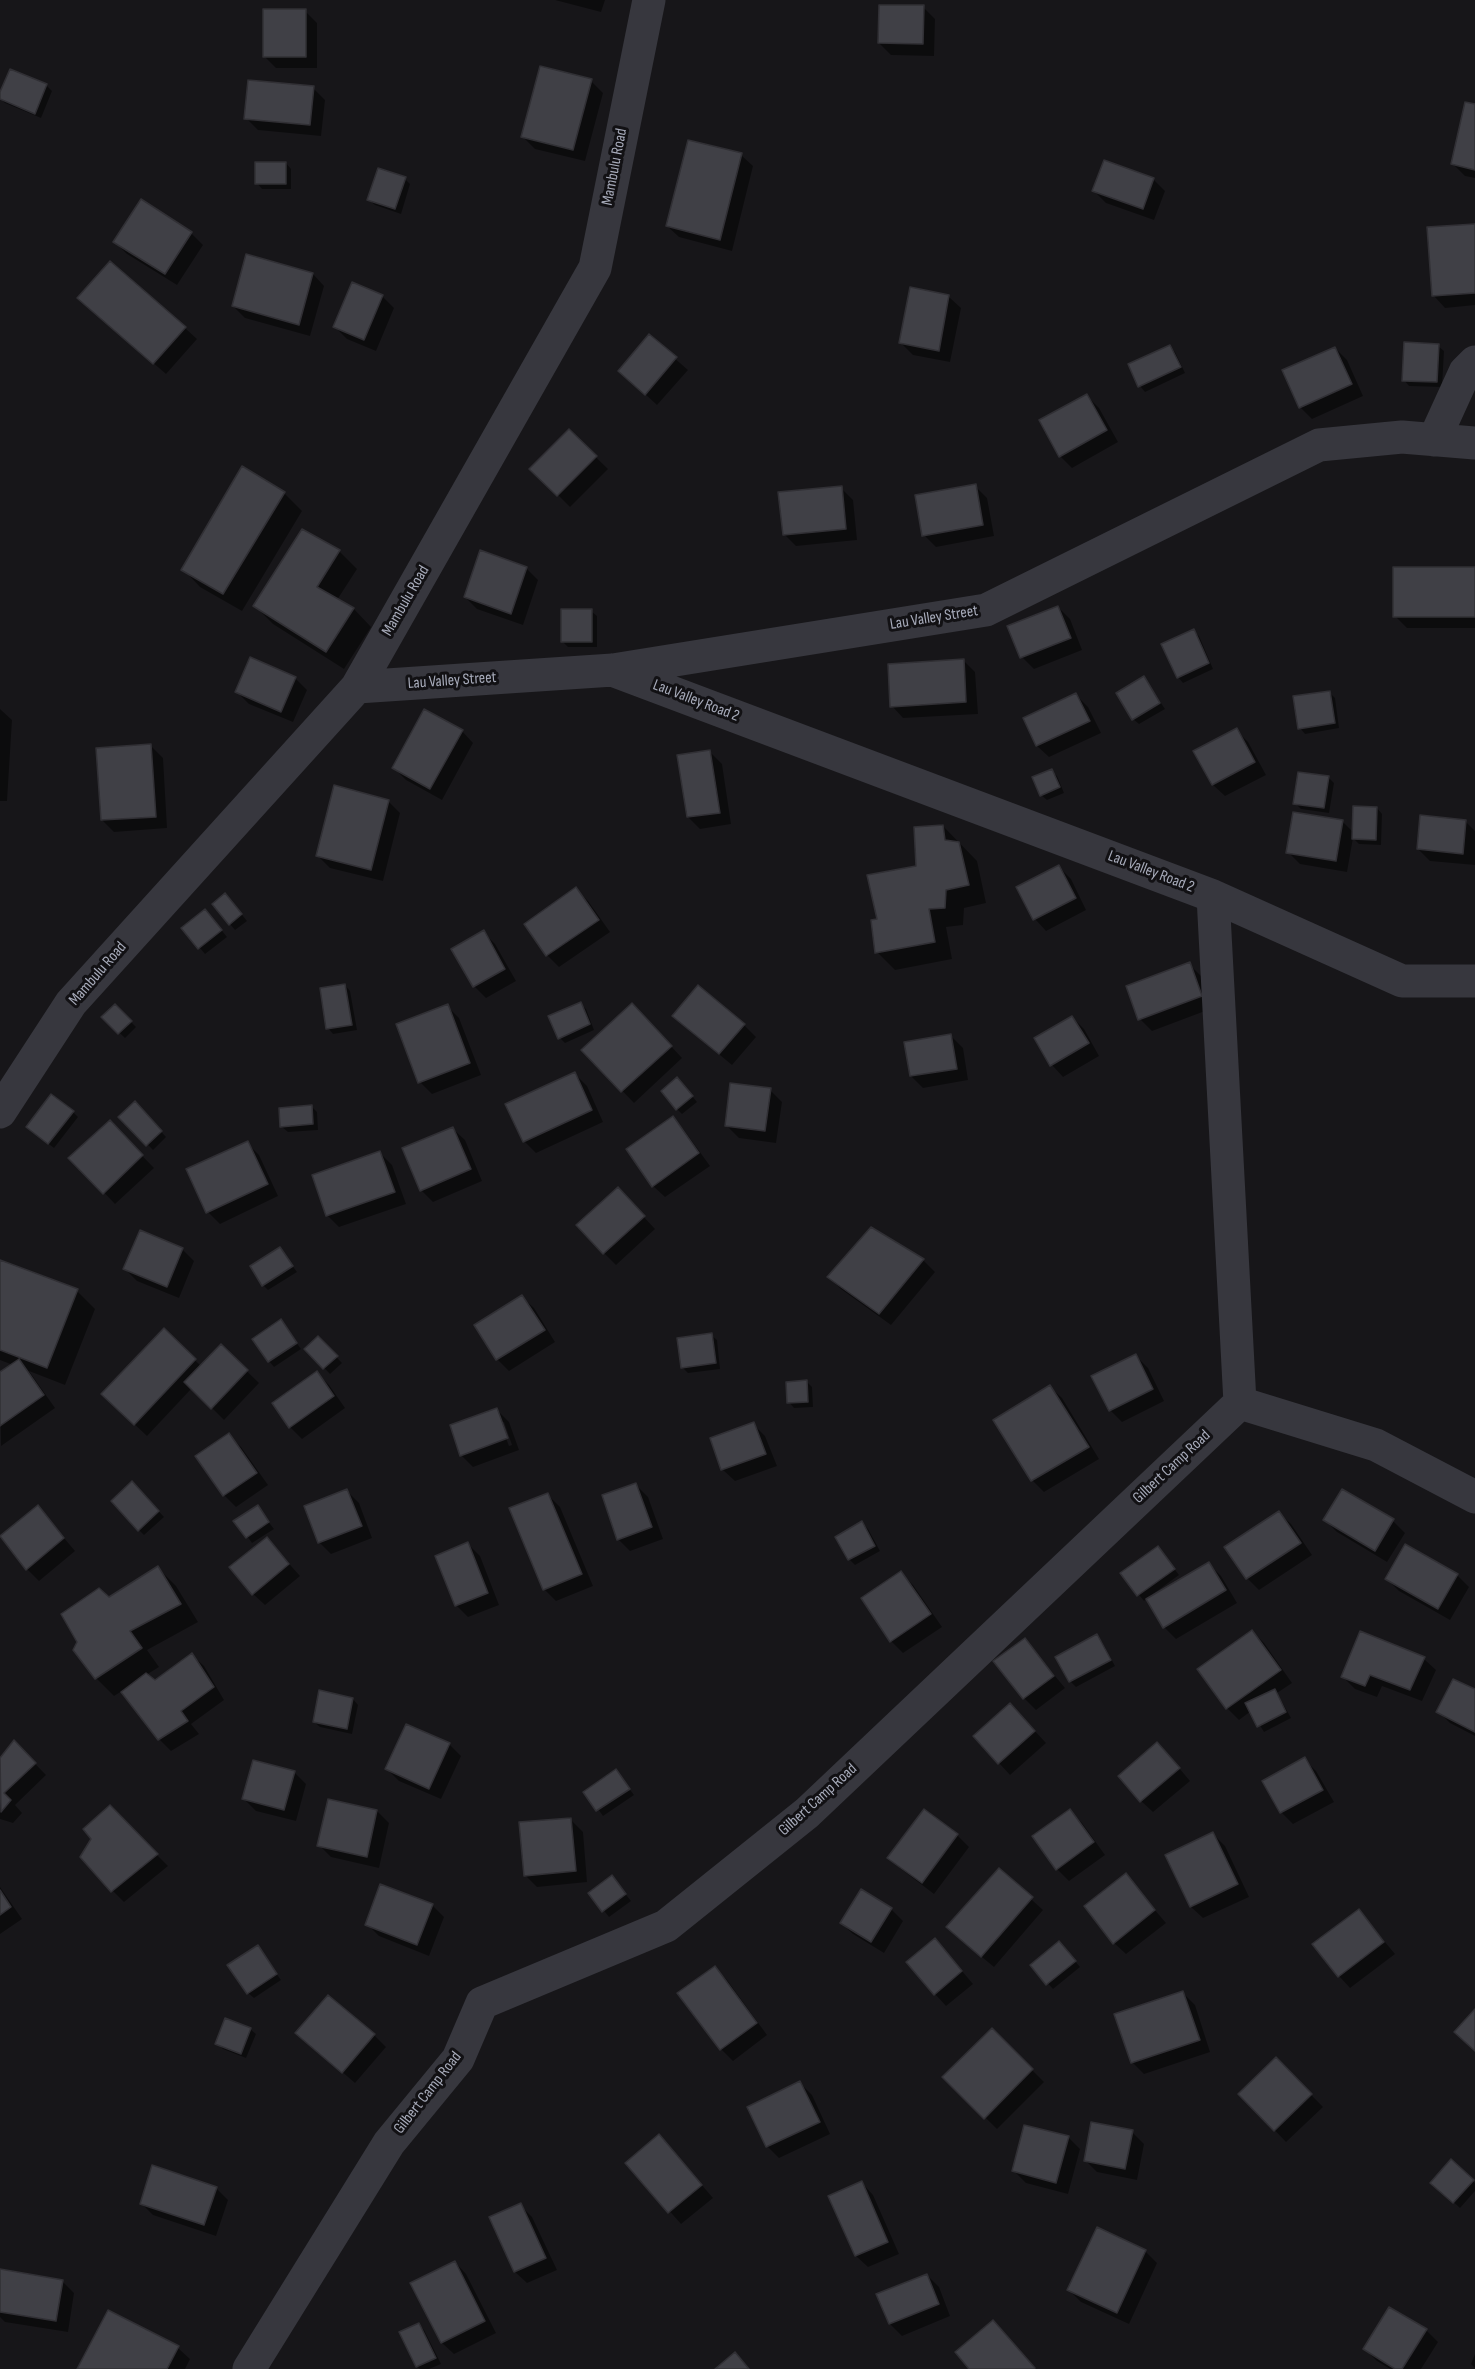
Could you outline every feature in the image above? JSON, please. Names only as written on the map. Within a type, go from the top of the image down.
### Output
[{"type":"street","name":"Mambulu Road","points":[[0,1112],[71,1003],[357,687],[595,268],[649,0]]},
{"type":"street","points":[[1434,440],[1465,372],[1475,362]]},
{"type":"street","name":"Lau Valley Street","points":[[357,687],[613,670],[986,610],[1319,445],[1402,437],[1475,444]]},
{"type":"street","name":"Lau Valley Road 2","points":[[613,670],[1213,896],[1240,1403]]},
{"type":"street","points":[[1213,896],[1402,981],[1475,981]]},
{"type":"street","points":[[1240,1403],[1376,1445],[1475,1497]]},
{"type":"street","name":"Gilbert Camp Road","points":[[249,2369],[389,2144],[458,2059],[482,2003],[666,1926],[807,1813],[1240,1403]]},
{"type":"building","points":[[879,5],[924,5],[923,44],[878,43]]},
{"type":"building","points":[[263,9],[306,9],[306,57],[263,57]]},
{"type":"building","points":[[540,66],[592,79],[573,150],[521,137]]},
{"type":"building","points":[[10,69],[47,84],[35,114],[0,99],[0,92]]},
{"type":"building","points":[[248,80],[314,86],[310,125],[244,119]]},
{"type":"building","points":[[1465,102],[1475,104],[1475,170],[1451,164]]},
{"type":"building","points":[[688,140],[742,153],[720,240],[666,226]]},
{"type":"building","points":[[1104,160],[1154,178],[1143,209],[1092,191]]},
{"type":"building","points":[[255,162],[286,162],[286,184],[255,184]]},
{"type":"building","points":[[378,168],[406,177],[395,209],[367,200]]},
{"type":"building","points":[[141,199],[192,232],[165,274],[113,242]]},
{"type":"building","points":[[1475,224],[1475,293],[1432,296],[1427,227]]},
{"type":"building","points":[[246,254],[313,273],[299,325],[232,306]]},
{"type":"building","points":[[110,261],[186,327],[153,364],[77,298]]},
{"type":"building","points":[[352,282],[383,295],[364,340],[333,327]]},
{"type":"building","points":[[910,287],[949,295],[939,351],[899,343]]},
{"type":"building","points":[[649,334],[677,357],[645,395],[618,371]]},
{"type":"building","points":[[1404,342],[1439,344],[1437,382],[1402,381]]},
{"type":"building","points":[[1170,345],[1181,367],[1138,387],[1128,364]]},
{"type":"building","points":[[1335,347],[1352,384],[1299,408],[1282,370]]},
{"type":"building","points":[[1087,394],[1107,430],[1059,457],[1039,420]]},
{"type":"building","points":[[569,429],[597,456],[557,496],[529,469]]},
{"type":"building","points":[[242,466],[285,492],[223,594],[181,570]]},
{"type":"building","points":[[976,484],[983,525],[922,536],[915,495]]},
{"type":"building","points":[[842,486],[846,529],[783,535],[778,492]]},
{"type":"building","points":[[302,529],[340,550],[317,587],[354,608],[326,652],[253,606]]},
{"type":"building","points":[[480,550],[527,567],[511,614],[464,597]]},
{"type":"building","points":[[1393,567],[1475,567],[1475,617],[1393,617]]},
{"type":"building","points":[[1058,606],[1071,638],[1020,658],[1007,626]]},
{"type":"building","points":[[561,609],[592,609],[592,642],[561,642]]},
{"type":"building","points":[[1194,629],[1209,663],[1177,678],[1161,644]]},
{"type":"building","points":[[250,657],[296,677],[281,712],[235,692]]},
{"type":"building","points":[[964,659],[966,702],[890,707],[888,664]]},
{"type":"building","points":[[1144,676],[1160,703],[1132,720],[1116,693]]},
{"type":"building","points":[[1330,691],[1335,723],[1298,729],[1293,696]]},
{"type":"building","points":[[1076,693],[1090,721],[1036,746],[1023,718]]},
{"type":"building","points":[[424,709],[463,730],[430,789],[392,768]]},
{"type":"building","points":[[1237,728],[1255,762],[1212,785],[1193,751]]},
{"type":"building","points":[[151,744],[156,817],[101,820],[96,748]]},
{"type":"building","points":[[710,750],[720,813],[687,817],[677,755]]},
{"type":"building","points":[[1052,769],[1060,787],[1040,796],[1032,777]]},
{"type":"building","points":[[1298,772],[1329,776],[1324,808],[1293,804]]},
{"type":"building","points":[[334,785],[389,800],[371,870],[316,856]]},
{"type":"building","points":[[1353,806],[1377,807],[1376,840],[1352,839]]},
{"type":"building","points":[[1293,812],[1343,820],[1336,861],[1286,853]]},
{"type":"building","points":[[1420,815],[1466,820],[1463,854],[1417,849]]},
{"type":"building","points":[[943,825],[945,840],[959,842],[969,885],[946,890],[945,908],[929,909],[935,942],[875,953],[871,920],[877,919],[867,875],[916,866],[914,827]]},
{"type":"building","points":[[1059,865],[1076,898],[1033,920],[1016,887]]},
{"type":"building","points":[[576,887],[599,920],[546,956],[524,924]]},
{"type":"building","points":[[225,893],[242,914],[229,925],[212,904]]},
{"type":"building","points":[[205,909],[222,930],[198,949],[181,928]]},
{"type":"building","points":[[484,930],[505,969],[473,987],[451,949]]},
{"type":"building","points":[[1190,962],[1202,996],[1138,1020],[1126,986]]},
{"type":"building","points":[[345,984],[352,1025],[326,1029],[320,988]]},
{"type":"building","points":[[698,985],[745,1024],[719,1054],[672,1016]]},
{"type":"building","points":[[581,1002],[590,1024],[558,1039],[548,1016]]},
{"type":"building","points":[[632,1003],[672,1046],[621,1092],[581,1050]]},
{"type":"building","points":[[115,1004],[132,1021],[118,1034],[101,1017]]},
{"type":"building","points":[[448,1004],[470,1063],[418,1083],[396,1024]]},
{"type":"building","points":[[1072,1016],[1089,1043],[1050,1066],[1034,1038]]},
{"type":"building","points":[[951,1034],[957,1069],[910,1076],[904,1042]]},
{"type":"building","points":[[575,1072],[592,1110],[523,1142],[505,1104]]},
{"type":"building","points":[[677,1077],[693,1096],[676,1110],[661,1091]]},
{"type":"building","points":[[730,1083],[771,1088],[765,1131],[725,1126]]},
{"type":"building","points":[[51,1094],[74,1111],[48,1144],[26,1127]]},
{"type":"building","points":[[135,1101],[162,1131],[146,1146],[118,1117]]},
{"type":"building","points":[[312,1105],[313,1124],[280,1127],[279,1108]]},
{"type":"building","points":[[673,1116],[699,1153],[652,1187],[626,1149]]},
{"type":"building","points":[[110,1120],[143,1155],[103,1194],[68,1158]]},
{"type":"building","points":[[453,1127],[471,1169],[420,1191],[402,1148]]},
{"type":"building","points":[[248,1141],[268,1184],[206,1213],[186,1169]]},
{"type":"building","points":[[380,1151],[395,1192],[326,1216],[312,1175]]},
{"type":"building","points":[[618,1187],[645,1216],[603,1254],[576,1225]]},
{"type":"building","points":[[871,1227],[924,1259],[879,1314],[827,1277]]},
{"type":"building","points":[[140,1230],[183,1248],[167,1287],[123,1269]]},
{"type":"building","points":[[280,1247],[293,1266],[262,1286],[250,1266]]},
{"type":"building","points":[[0,1260],[78,1289],[47,1368],[0,1350]]},
{"type":"building","points":[[522,1295],[545,1330],[496,1360],[474,1325]]},
{"type":"building","points":[[281,1319],[297,1343],[268,1362],[252,1339]]},
{"type":"building","points":[[164,1328],[196,1359],[134,1425],[101,1394]]},
{"type":"building","points":[[712,1333],[716,1363],[681,1368],[677,1338]]},
{"type":"building","points":[[318,1336],[338,1356],[323,1369],[304,1349]]},
{"type":"building","points":[[221,1344],[248,1370],[211,1409],[184,1382]]},
{"type":"building","points":[[1136,1354],[1153,1389],[1109,1411],[1091,1376]]},
{"type":"building","points":[[19,1359],[44,1395],[0,1426],[0,1372]]},
{"type":"building","points":[[317,1371],[334,1396],[289,1428],[272,1403]]},
{"type":"building","points":[[807,1380],[808,1402],[787,1403],[786,1382]]},
{"type":"building","points":[[1050,1385],[1089,1447],[1031,1481],[993,1420]]},
{"type":"building","points":[[497,1408],[508,1438],[460,1456],[450,1425]]},
{"type":"building","points":[[754,1422],[766,1454],[721,1470],[710,1438]]},
{"type":"building","points":[[229,1433],[257,1473],[223,1496],[195,1456]]},
{"type":"building","points":[[132,1481],[159,1511],[138,1531],[111,1501]]},
{"type":"building","points":[[636,1483],[652,1527],[617,1540],[602,1495]]},
{"type":"building","points":[[347,1489],[362,1526],[318,1543],[304,1506]]},
{"type":"building","points":[[1342,1489],[1394,1519],[1375,1551],[1323,1520]]},
{"type":"building","points":[[548,1493],[582,1574],[543,1590],[509,1508]]},
{"type":"building","points":[[38,1505],[64,1538],[26,1570],[0,1536]]},
{"type":"building","points":[[258,1505],[269,1522],[246,1538],[233,1521]]},
{"type":"building","points":[[1279,1511],[1301,1543],[1246,1579],[1224,1547]]},
{"type":"building","points":[[862,1521],[875,1546],[848,1560],[835,1537]]},
{"type":"building","points":[[267,1537],[289,1564],[252,1595],[229,1567]]},
{"type":"building","points":[[468,1542],[488,1593],[455,1606],[435,1556]]},
{"type":"building","points":[[1405,1544],[1458,1574],[1438,1609],[1385,1579]]},
{"type":"building","points":[[1158,1546],[1175,1569],[1137,1596],[1120,1573]]},
{"type":"building","points":[[1209,1562],[1226,1590],[1163,1628],[1146,1599]]},
{"type":"building","points":[[158,1566],[181,1604],[130,1631],[142,1648],[95,1679],[73,1650],[77,1642],[61,1614],[99,1588],[109,1597]]},
{"type":"building","points":[[901,1571],[931,1614],[890,1642],[861,1598]]},
{"type":"building","points":[[1252,1630],[1281,1670],[1226,1709],[1197,1669]]},
{"type":"building","points":[[1360,1631],[1425,1657],[1410,1690],[1370,1675],[1365,1686],[1341,1677]]},
{"type":"building","points":[[1097,1634],[1111,1660],[1069,1682],[1055,1657]]},
{"type":"building","points":[[1025,1638],[1054,1676],[1023,1699],[993,1661]]},
{"type":"building","points":[[192,1653],[214,1687],[181,1711],[188,1721],[158,1740],[121,1692],[146,1673],[155,1680]]},
{"type":"building","points":[[1453,1679],[1475,1689],[1475,1732],[1436,1712]]},
{"type":"building","points":[[1275,1689],[1286,1712],[1257,1727],[1245,1703]]},
{"type":"building","points":[[319,1690],[353,1698],[347,1729],[313,1722]]},
{"type":"building","points":[[1010,1703],[1035,1731],[998,1764],[973,1736]]},
{"type":"building","points":[[406,1724],[450,1743],[429,1789],[385,1769]]},
{"type":"building","points":[[14,1740],[36,1763],[4,1793],[11,1800],[1,1812],[0,1758]]},
{"type":"building","points":[[1157,1742],[1180,1768],[1140,1802],[1118,1776]]},
{"type":"building","points":[[1305,1757],[1323,1790],[1280,1813],[1262,1781]]},
{"type":"building","points":[[253,1760],[295,1771],[284,1810],[242,1799]]},
{"type":"building","points":[[616,1769],[630,1789],[596,1811],[583,1792]]},
{"type":"building","points":[[328,1799],[377,1810],[367,1857],[317,1846]]},
{"type":"building","points":[[110,1805],[158,1854],[111,1892],[80,1857],[91,1839],[83,1829]]},
{"type":"building","points":[[924,1809],[958,1834],[922,1883],[887,1858]]},
{"type":"building","points":[[1070,1809],[1094,1842],[1056,1870],[1032,1836]]},
{"type":"building","points":[[571,1818],[576,1871],[524,1876],[519,1822]]},
{"type":"building","points":[[1213,1832],[1238,1884],[1190,1907],[1165,1855]]},
{"type":"building","points":[[999,1868],[1033,1897],[981,1957],[946,1927]]},
{"type":"building","points":[[1126,1873],[1155,1910],[1113,1944],[1084,1906]]},
{"type":"building","points":[[612,1875],[626,1894],[602,1912],[588,1893]]},
{"type":"building","points":[[380,1884],[433,1904],[417,1945],[365,1925]]},
{"type":"building","points":[[861,1889],[892,1908],[871,1942],[840,1923]]},
{"type":"building","points":[[0,1890],[11,1907],[0,1915]]},
{"type":"building","points":[[1359,1909],[1384,1942],[1338,1977],[1312,1944]]},
{"type":"building","points":[[935,1938],[962,1971],[934,1995],[906,1962]]},
{"type":"building","points":[[1059,1941],[1076,1961],[1046,1985],[1030,1965]]},
{"type":"building","points":[[258,1945],[277,1974],[247,1994],[227,1965]]},
{"type":"building","points":[[715,1966],[757,2023],[720,2050],[677,1993]]},
{"type":"building","points":[[1183,1991],[1200,2040],[1131,2063],[1114,2014]]},
{"type":"building","points":[[328,1995],[375,2034],[342,2073],[295,2033]]},
{"type":"building","points":[[1475,2009],[1475,2051],[1454,2032]]},
{"type":"building","points":[[225,2018],[251,2028],[241,2054],[215,2044]]},
{"type":"building","points":[[992,2028],[1033,2069],[984,2119],[942,2077]]},
{"type":"building","points":[[1276,2057],[1312,2094],[1274,2131],[1238,2094]]},
{"type":"building","points":[[800,2081],[820,2122],[766,2147],[747,2107]]},
{"type":"building","points":[[1091,2122],[1133,2130],[1125,2169],[1084,2161]]},
{"type":"building","points":[[1024,2125],[1069,2136],[1056,2183],[1012,2171]]},
{"type":"building","points":[[659,2134],[702,2185],[668,2213],[625,2163]]},
{"type":"building","points":[[1451,2159],[1474,2180],[1453,2203],[1430,2183]]},
{"type":"building","points":[[152,2165],[217,2187],[204,2225],[140,2204]]},
{"type":"building","points":[[862,2181],[888,2242],[855,2256],[828,2196]]},
{"type":"building","points":[[521,2203],[546,2258],[514,2272],[489,2217]]},
{"type":"building","points":[[1097,2227],[1146,2250],[1117,2313],[1067,2290]]},
{"type":"building","points":[[455,2261],[485,2321],[441,2343],[410,2283]]},
{"type":"building","points":[[0,2269],[63,2280],[56,2321],[0,2312]]},
{"type":"building","points":[[927,2274],[939,2304],[889,2324],[876,2294]]},
{"type":"building","points":[[1389,2307],[1427,2329],[1402,2369],[1395,2369],[1363,2349]]},
{"type":"building","points":[[108,2310],[179,2346],[167,2369],[77,2369]]},
{"type":"building","points":[[993,2320],[1034,2369],[969,2369],[955,2352]]},
{"type":"building","points":[[419,2323],[436,2358],[416,2367],[399,2332]]},
{"type":"building","points":[[735,2352],[749,2369],[715,2369]]}]
